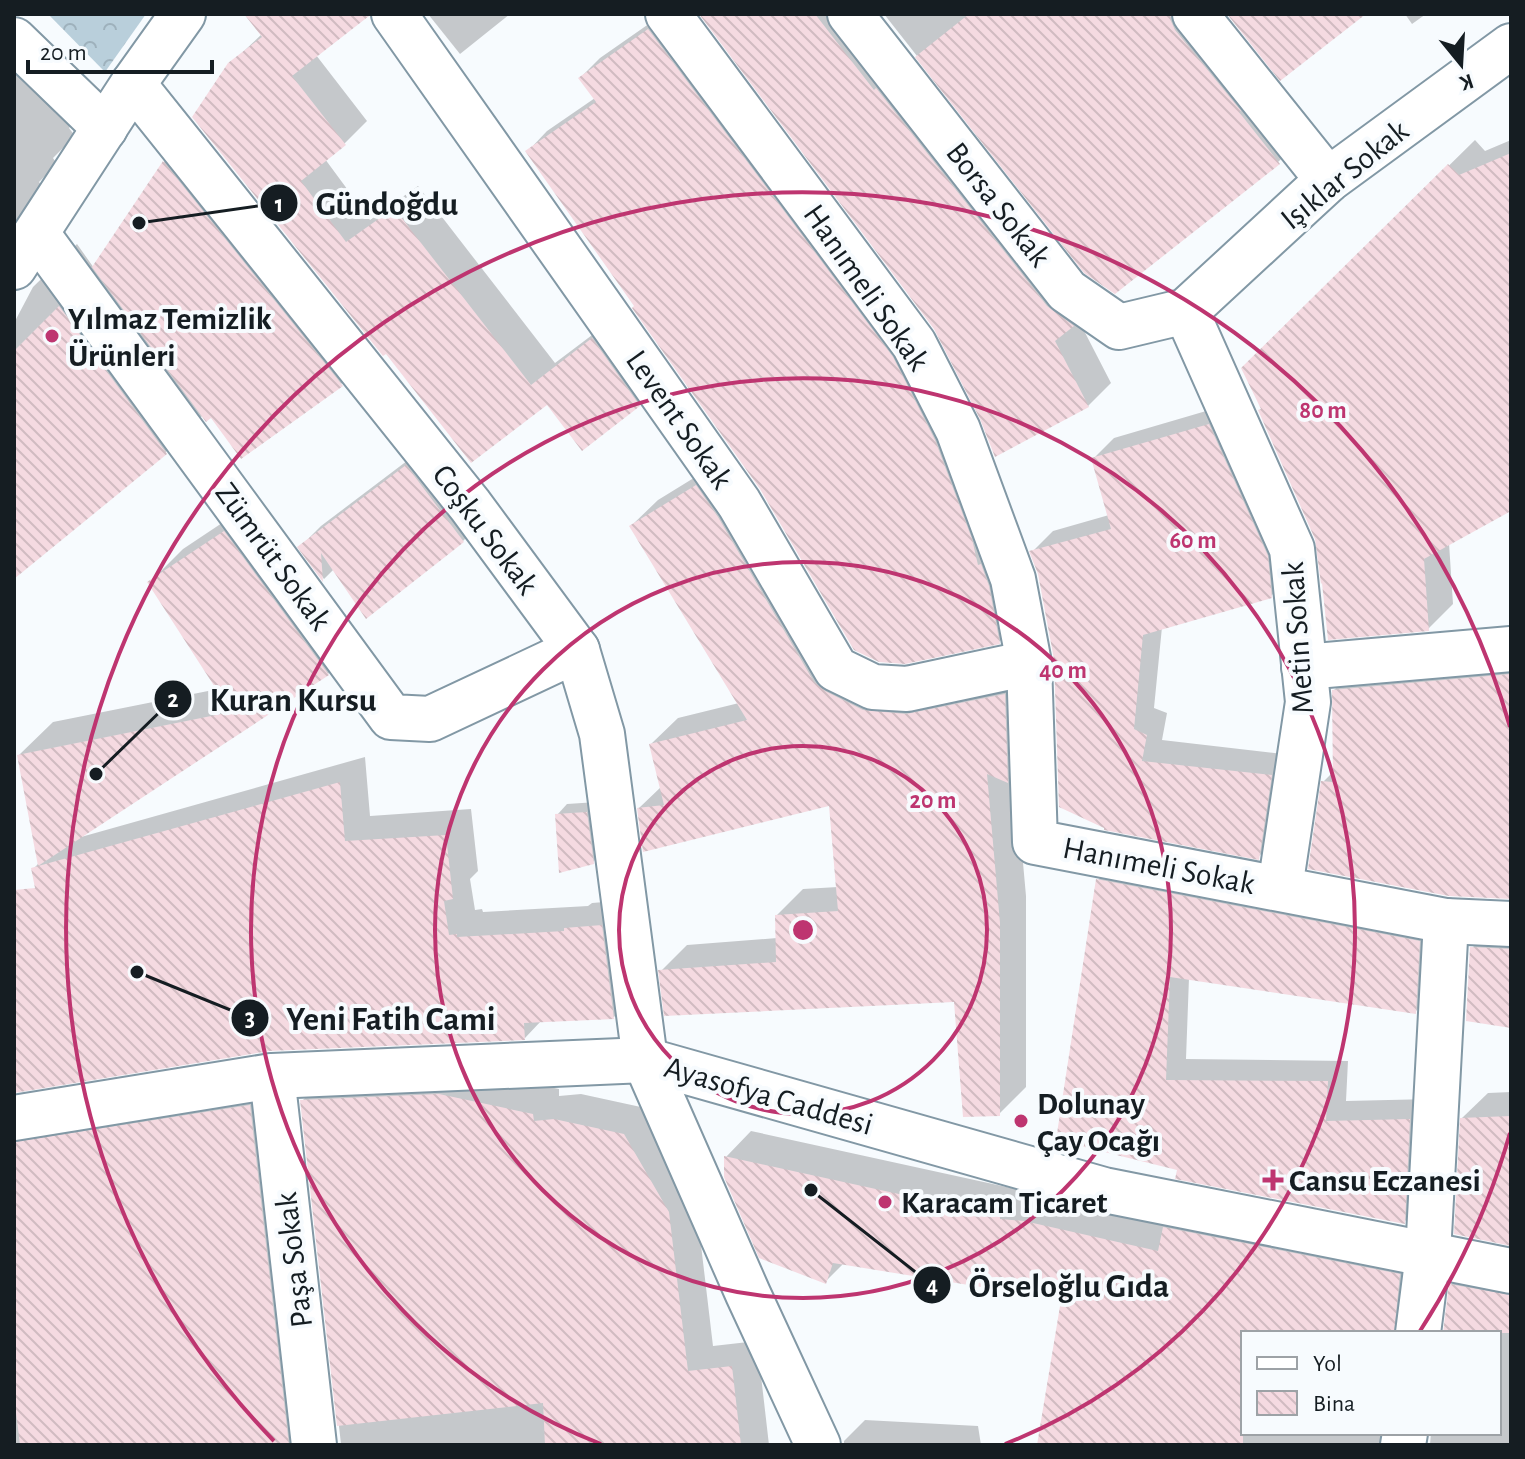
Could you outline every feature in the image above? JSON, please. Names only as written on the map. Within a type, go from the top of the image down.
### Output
[{"type":"street","points":[[25,251],[133,84],[183,14]]},
{"type":"street","name":"Levent Sokak","points":[[394,14],[739,503],[836,669],[873,687],[907,689],[1029,663]]},
{"type":"street","name":"Hanımeli Sokak","points":[[668,14],[914,344],[958,430],[1013,579],[1029,663],[1035,842],[1446,921],[1511,924]]},
{"type":"street","name":"Borsa Sokak","points":[[850,14],[1067,291],[1119,327],[1186,311]]},
{"type":"street","points":[[1195,14],[1328,180]]},
{"type":"street","name":"Işıklar Sokak","points":[[1186,311],[1328,180],[1511,46]]},
{"type":"street","points":[[17,49],[105,128]]},
{"type":"street","name":"Coşku Sokak","points":[[133,84],[470,505],[577,650],[602,734],[645,1060],[818,1445]]},
{"type":"street","name":"Zümrüt Sokak","points":[[25,251],[391,717],[430,719],[577,650]]},
{"type":"street","name":"Metin Sokak","points":[[1186,311],[1292,549],[1308,702],[1280,888]]},
{"type":"street","points":[[1304,667],[1511,649]]},
{"type":"street","points":[[1418,1331],[1428,1254],[1446,921]]},
{"type":"street","name":"Ayasofya Caddesi","points":[[14,1118],[272,1076],[645,1060],[1104,1190],[1511,1271]]},
{"type":"street","name":"Paşa Sokak","points":[[272,1076],[314,1445]]},
{"type":"green space","points":[[48,14],[146,14],[105,72]]},
{"type":"building","points":[[244,14],[369,14],[292,76],[346,145],[301,181],[346,242],[394,208],[531,385],[592,338],[640,406],[582,451],[547,405],[471,463],[192,117],[228,63],[262,37]]},
{"type":"building","points":[[699,14],[815,14],[1047,306],[1074,326],[1055,341],[1089,407],[995,457],[980,419],[934,329]]},
{"type":"building","points":[[969,14],[1171,14],[1175,30],[1280,164],[1115,294],[1084,273],[915,57]]},
{"type":"building","points":[[1227,14],[1366,14],[1280,81]]},
{"type":"building","points":[[648,29],[893,357],[935,440],[972,539],[978,565],[981,564],[989,586],[1000,644],[905,664],[879,662],[854,650],[760,489],[525,151],[596,102],[578,78]]},
{"type":"building","points":[[1511,153],[1511,511],[1424,559],[1429,631],[1328,640],[1315,539],[1241,368],[1448,164],[1459,175]]},
{"type":"building","points":[[163,161],[343,386],[241,459],[211,418],[206,422],[92,267]]},
{"type":"building","points":[[59,306],[167,454],[14,579],[14,351]]},
{"type":"building","points":[[1209,424],[1268,556],[1272,598],[1143,635],[1134,729],[1147,735],[1142,761],[1272,775],[1259,860],[1104,830],[1059,807],[1054,659],[1038,574],[1029,551],[1111,529],[1091,458]]},
{"type":"building","points":[[406,465],[464,542],[366,619],[321,553],[323,582],[297,547]]},
{"type":"building","points":[[696,485],[718,517],[814,682],[825,691],[863,710],[906,714],[1005,694],[1008,783],[987,774],[1000,923],[1000,1116],[963,1117],[954,1002],[664,1016],[658,970],[776,962],[775,915],[838,911],[829,806],[643,852],[637,808],[664,805],[649,744],[747,720],[629,526]]},
{"type":"building","points":[[224,531],[329,675],[38,866],[17,755],[231,712],[147,582]]},
{"type":"building","points":[[1511,674],[1511,899],[1449,896],[1308,869],[1321,781],[1333,782],[1332,690]]},
{"type":"building","points":[[340,782],[345,841],[446,835],[453,899],[444,901],[449,935],[564,931],[564,928],[602,925],[614,1019],[524,1023],[525,1040],[269,1051],[14,1093],[14,890],[35,888],[31,868]]},
{"type":"building","points":[[587,812],[594,864],[559,873],[555,814]]},
{"type":"building","points":[[1096,879],[1420,941],[1416,1014],[1170,977],[1166,1080],[1328,1081],[1326,1121],[1410,1119],[1405,1224],[1175,1179],[1177,1170],[1056,1140]]},
{"type":"building","points":[[1470,947],[1511,949],[1511,1028],[1466,1021]]},
{"type":"building","points":[[439,1094],[533,1114],[534,1121],[554,1119],[624,1134],[669,1212],[688,1371],[732,1366],[741,1445],[545,1445],[543,1403],[337,1426],[300,1100]]},
{"type":"building","points":[[250,1105],[289,1445],[20,1445],[14,1396],[14,1142]]},
{"type":"building","points":[[1511,1116],[1511,1246],[1454,1234],[1460,1118]]},
{"type":"building","points":[[724,1156],[1000,1216],[1000,1219],[1024,1221],[1158,1251],[1163,1227],[1400,1274],[1394,1331],[1241,1331],[1243,1445],[1037,1445],[1061,1300],[833,1263],[826,1284],[759,1258],[724,1177]]},
{"type":"building","points":[[1449,1284],[1511,1295],[1511,1333],[1443,1331]]},
{"type":"place","name":"Gündoğdu","points":[[139,223]]},
{"type":"place","name":"Yılmaz Temizlik Ürünleri","points":[[52,336]]},
{"type":"place","name":"Kuran Kursu","points":[[96,774]]},
{"type":"place","name":"Yeni Fatih Cami","points":[[137,972]]},
{"type":"place","name":"Dolunay Çay Ocağı","points":[[1021,1121]]},
{"type":"place","name":"Cansu Eczanesi","points":[[1273,1180]]},
{"type":"place","name":"Örseloğlu Gıda","points":[[811,1190]]},
{"type":"place","name":"Karacam Ticaret","points":[[885,1202]]}]
